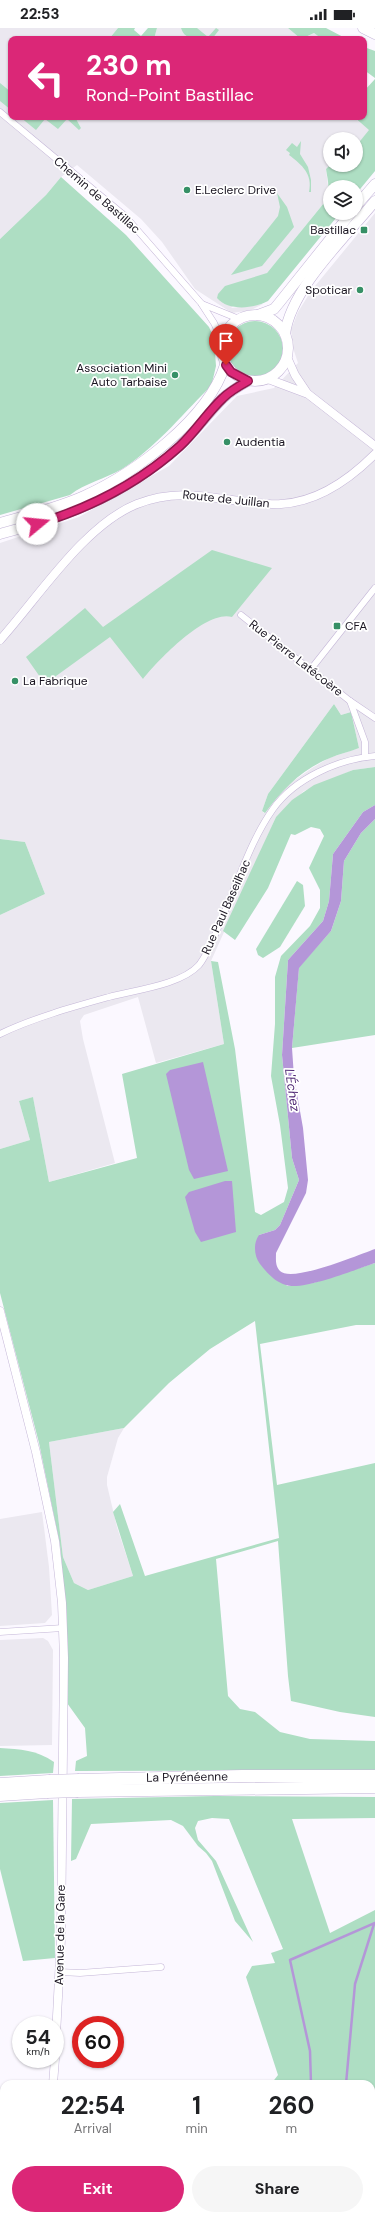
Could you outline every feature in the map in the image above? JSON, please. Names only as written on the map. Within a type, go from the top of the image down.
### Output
[{"type":"highway","name":"La Pyrénéenne","points":[[0,1795],[48,1787],[242,1776],[375,1776]]},
{"type":"highway","name":"La Pyrénéenne","points":[[0,1784],[48,1787]]},
{"type":"highway","name":"La Pyrénéenne","points":[[79,1785],[375,1787]]},
{"type":"main road","points":[[363,28],[375,34]]},
{"type":"main road","points":[[363,198],[375,184]]},
{"type":"main road","points":[[285,334],[290,311],[303,289],[375,201]]},
{"type":"main road","points":[[258,315],[274,321],[285,334],[288,341],[287,357],[280,370],[268,379],[258,382],[248,381],[231,372],[226,365],[221,348],[222,340],[232,324],[239,319],[270,311],[279,303],[345,220]]},
{"type":"main road","points":[[0,523],[52,508],[84,496],[135,467],[158,449],[200,408],[220,381],[226,365]]},
{"type":"main road","points":[[0,534],[78,511],[131,483],[164,459],[197,428],[223,398],[248,381]]},
{"type":"street","name":"Chemin de Bastillac","points":[[0,112],[8,119]]},
{"type":"street","name":"Chemin de Bastillac","points":[[10,120],[125,216],[201,303],[214,323],[222,340]]},
{"type":"street","name":"Chemin de Bastillac","points":[[201,303],[239,319]]},
{"type":"street","points":[[287,357],[295,375],[308,394]]},
{"type":"street","points":[[268,379],[308,394],[375,446]]},
{"type":"street","name":"Route de Juillan","points":[[0,640],[89,536],[109,519],[136,505],[172,494],[198,495],[279,505],[297,502],[313,498],[344,481],[375,454]]},
{"type":"street","points":[[311,669],[375,588]]},
{"type":"street","name":"Rue Pierre Latécoère","points":[[241,615],[350,701],[375,718]]},
{"type":"street","name":"Rue Pierre Latécoère","points":[[350,701],[365,742],[364,757]]},
{"type":"street","name":"Rue Paul Baseilhac","points":[[0,1034],[100,1000],[188,974],[203,958],[257,836],[273,808],[288,792],[305,780],[329,768],[364,757],[375,756]]},
{"type":"street","name":"Avenue de la Gare","points":[[0,1311],[35,1445],[55,1541],[63,1628],[60,1972],[57,2016]]},
{"type":"street","points":[[0,1632],[63,1628]]},
{"type":"street","points":[[60,1972],[80,1973],[161,1967]]},
{"type":"street","points":[[53,2080],[54,2068]]},
{"type":"shaded area","points":[[0,28],[118,28],[111,36],[8,36],[8,120],[69,120],[81,128],[77,120],[357,120],[370,130],[363,138],[363,132],[323,132],[323,172],[326,172],[327,180],[323,180],[323,204],[267,273],[231,308],[263,304],[251,310],[232,313],[195,289],[162,242],[141,219],[77,165],[61,177],[46,195],[0,239]]},
{"type":"shaded area","points":[[157,28],[288,28],[297,36],[155,36]]},
{"type":"shaded area","points":[[314,33],[318,36],[308,36]]},
{"type":"shaded area","points":[[375,213],[375,767],[353,770],[304,791],[276,817],[211,961],[224,1044],[156,1063],[138,997],[84,1015],[80,1021],[83,1039],[115,1163],[49,1182],[33,1097],[19,1101],[30,1140],[0,1149],[0,915],[45,894],[25,842],[0,839],[0,543],[79,517],[169,466],[237,396],[274,388],[298,363],[293,348],[291,330],[298,312],[311,291]],"holes":[[[334,704],[341,715],[351,712],[359,748],[329,758],[312,768],[282,789],[264,813],[262,811],[268,794]]]},
{"type":"shaded area","points":[[124,1428],[118,1438],[107,1477],[107,1485],[117,1527],[133,1576],[88,1590],[74,1583],[63,1557],[49,1442]]},
{"type":"shaded area","points":[[42,1512],[49,1567],[52,1615],[45,1623],[0,1626],[0,1519]]},
{"type":"shaded area","points":[[43,1638],[48,1641],[53,1650],[52,1745],[0,1746],[0,1640]]},
{"type":"green space","points":[[118,28],[135,28],[134,30],[141,36],[111,36]]},
{"type":"green space","points":[[148,28],[157,28],[155,36],[141,36]]},
{"type":"green space","points":[[181,28],[197,28],[207,36],[186,36]]},
{"type":"green space","points":[[216,28],[219,30],[214,36],[209,36]]},
{"type":"green space","points":[[288,28],[326,28],[341,36],[318,36],[314,33],[308,36],[297,36]]},
{"type":"green space","points":[[367,48],[375,51],[375,78],[367,72]]},
{"type":"green space","points":[[375,79],[375,171],[363,186],[363,180],[328,180],[326,172],[363,172],[363,137],[369,130],[357,120],[367,120],[367,88]]},
{"type":"green space","points":[[0,83],[8,90],[8,108],[0,101]]},
{"type":"green space","points":[[24,120],[44,120],[36,130]]},
{"type":"green space","points":[[46,120],[66,120],[58,129]]},
{"type":"green space","points":[[68,120],[77,120],[81,128],[79,130]]},
{"type":"green space","points":[[301,141],[300,154],[308,167],[311,180],[311,192],[309,192],[310,186],[308,175],[302,166],[289,155],[290,153],[286,150],[292,143],[297,147]]},
{"type":"green space","points":[[61,177],[126,235],[209,327],[214,338],[216,366],[212,383],[208,389],[167,432],[134,461],[109,476],[82,487],[70,495],[0,515],[0,239],[46,195]]},
{"type":"green space","points":[[277,193],[287,207],[294,227],[262,266],[231,275],[278,216],[280,207]]},
{"type":"green space","points":[[323,204],[323,220],[334,220],[268,301],[255,306],[234,307],[217,298],[218,294],[225,286],[267,273]]},
{"type":"green space","points":[[255,321],[266,323],[275,329],[281,338],[283,349],[281,360],[275,369],[266,375],[255,377],[244,375],[235,369],[229,360],[227,349],[229,338],[235,329],[244,323]]},
{"type":"green space","points":[[212,550],[272,568],[232,617],[222,617],[197,628],[171,649],[143,679],[110,637],[45,684],[26,657],[85,608],[103,627]]},
{"type":"green space","points":[[334,704],[341,715],[351,712],[359,748],[333,757],[310,768],[293,781],[278,796],[265,813],[262,811],[268,794]]},
{"type":"green space","points":[[375,767],[375,805],[363,812],[333,854],[329,901],[323,921],[288,960],[282,1055],[292,1158],[299,1180],[280,1225],[275,1230],[259,1235],[287,1286],[313,1283],[375,1263],[375,1325],[356,1325],[260,1344],[277,1485],[375,1463],[375,1717],[340,1712],[291,1701],[278,1541],[216,1559],[228,1696],[240,1709],[255,1712],[280,1732],[310,1739],[375,1741],[375,1770],[75,1771],[76,1761],[87,1756],[85,1728],[67,1703],[65,1600],[60,1545],[39,1443],[0,1293],[0,1149],[30,1140],[19,1101],[33,1097],[49,1182],[137,1158],[122,1074],[224,1044],[211,961],[218,962],[235,1049],[255,1212],[261,1215],[284,1202],[288,1188],[280,1125],[271,1076],[275,1024],[275,977],[281,956],[310,926],[320,908],[320,890],[309,868],[324,836],[320,829],[311,827],[295,835],[291,834],[268,888],[235,940],[223,931],[276,817],[292,800],[314,785],[353,770]],"holes":[[[255,1321],[279,1538],[145,1576],[120,1504],[113,1512],[133,1576],[88,1590],[74,1583],[63,1557],[49,1442],[124,1428],[169,1383],[210,1349]]]},
{"type":"green space","points":[[375,819],[375,1035],[292,1048],[299,967],[331,931],[341,901],[344,861],[361,833]]},
{"type":"green space","points":[[0,839],[25,842],[45,894],[0,915]]},
{"type":"green space","points":[[297,881],[303,885],[305,906],[280,947],[263,958],[258,955],[256,949]]},
{"type":"green space","points":[[0,1748],[21,1750],[48,1758],[54,1762],[53,1773],[0,1776]]},
{"type":"green space","points":[[215,1796],[375,1797],[375,1818],[292,1819],[330,1933],[375,1910],[375,2080],[274,2080],[278,2075],[246,1977],[252,1966],[275,1963],[271,1953],[283,1949],[229,1819],[212,1818],[198,1821],[195,1828],[198,1840],[216,1861],[253,1942],[235,1921],[212,1861],[198,1846],[183,1826],[171,1820],[91,1824],[76,1859],[71,1861],[72,1799]]},
{"type":"green space","points":[[53,1800],[55,1958],[23,1961],[0,1869],[0,1803]]},
{"type":"water","name":"L'Échez","points":[[375,805],[375,819],[361,833],[344,861],[341,901],[331,931],[299,968],[292,1048],[294,1077],[303,1128],[308,1180],[306,1193],[276,1253],[276,1258],[278,1269],[287,1274],[311,1271],[326,1267],[375,1249],[375,1263],[305,1285],[286,1285],[282,1284],[265,1271],[256,1257],[255,1250],[259,1235],[275,1230],[280,1225],[299,1180],[292,1158],[282,1055],[288,960],[323,921],[329,901],[333,854],[363,812]]},
{"type":"water","points":[[203,1062],[228,1171],[194,1179],[189,1170],[166,1074],[170,1070]]},
{"type":"water","points":[[225,1181],[232,1181],[236,1232],[201,1242],[195,1232],[185,1197],[189,1192]]},
{"type":"waterway","points":[[311,2080],[310,2051],[290,1960],[375,1923]]},
{"type":"waterway","points":[[346,2080],[355,1984],[374,1924]]},
{"type":"place","name":"E.Leclerc Drive","points":[[187,190]]},
{"type":"place","name":"Bastillac","points":[[364,230]]},
{"type":"place","name":"Spoticar","points":[[360,290]]},
{"type":"place","name":"Association Mini Auto Tarbaise","points":[[175,375]]},
{"type":"place","name":"Audentia","points":[[227,442]]},
{"type":"place","name":"CFA","points":[[337,626]]},
{"type":"place","name":"La Fabrique","points":[[15,681]]},
{"type":"route","points":[[37,524],[78,511],[117,492],[164,459],[197,428],[223,398],[248,381],[239,378],[231,372],[226,365]]}]
